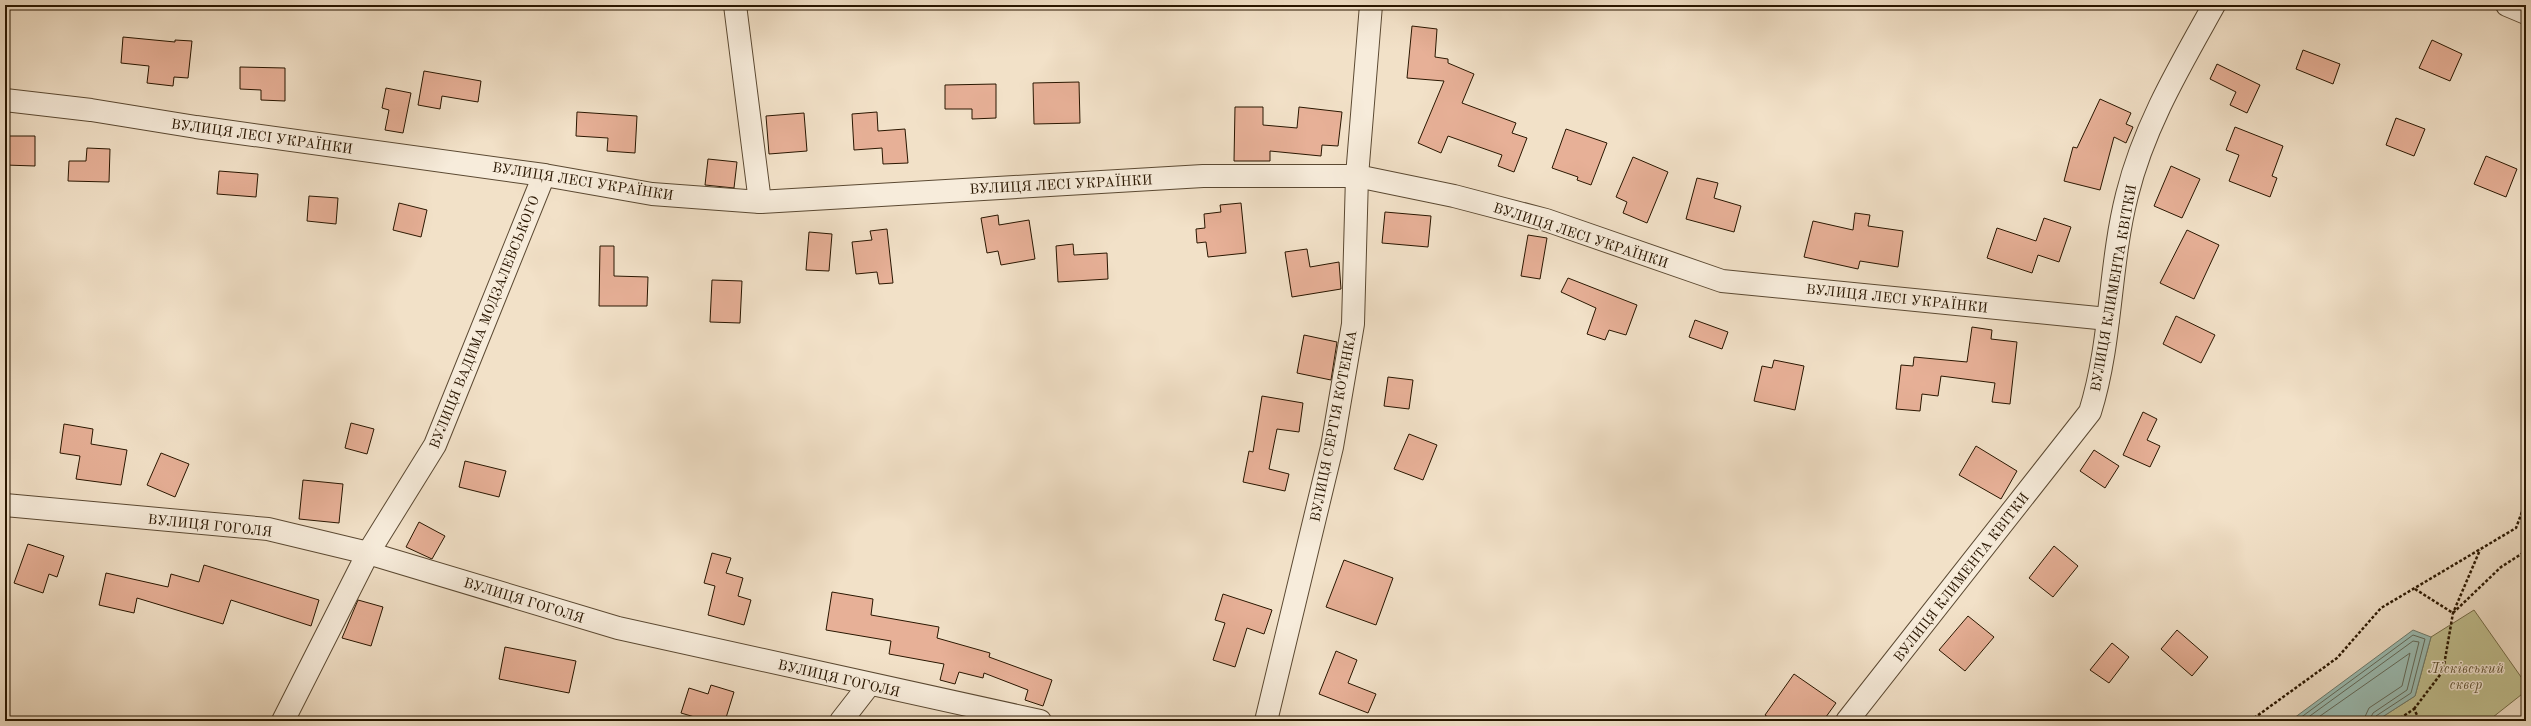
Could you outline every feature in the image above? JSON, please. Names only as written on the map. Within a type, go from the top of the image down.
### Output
[{"type":"street","points":[[735,5],[760,202]]},
{"type":"street","name":"ВУЛИЦЯ СЕРГІЯ КОТЕНКА","points":[[1266,721],[1332,447],[1353,324],[1357,176],[1371,5]]},
{"type":"street","name":"ВУЛИЦЯ КЛИМЕНТА КВІТКИ","points":[[1847,721],[2090,412],[2100,379],[2126,196],[2137,158],[2157,108],[2214,5]]},
{"type":"street","points":[[2507,5],[2526,13]]},
{"type":"street","name":"ВУЛИЦЯ ЛЕСІ УКРАЇНКИ","points":[[5,100],[91,110],[196,127],[544,175],[652,194],[760,202],[1203,176],[1357,176],[1454,196],[1546,220],[1722,281],[2108,319]]},
{"type":"street","name":"ВУЛИЦЯ ВАДИМА МОДЗАЛЕВСЬКОГО","points":[[283,721],[368,553],[435,445],[544,175]]},
{"type":"street","name":"ВУЛИЦЯ ГОГОЛЯ","points":[[5,504],[268,529],[368,553],[618,628],[869,685],[1040,721]]},
{"type":"street","points":[[841,721],[869,685]]},
{"type":"path","points":[[2250,721],[2337,658],[2381,608],[2516,528],[2526,501]]},
{"type":"path","points":[[2396,721],[2414,709],[2443,671],[2453,613],[2480,550]]},
{"type":"path","points":[[2453,613],[2501,567],[2526,551]]},
{"type":"path","points":[[2415,589],[2453,613]]},
{"type":"path","points":[[2414,709],[2420,721]]},
{"type":"green space","name":"Лісківський сквер","points":[[2474,610],[2526,684],[2526,691],[2488,721],[2376,721],[2415,696],[2431,637]]},
{"type":"water","points":[[2413,630],[2431,637],[2415,696],[2376,721],[2290,721]]},
{"type":"building","points":[[1412,26],[1437,29],[1435,57],[1448,59],[1448,63],[1474,74],[1462,103],[1516,123],[1512,133],[1527,138],[1514,172],[1498,166],[1502,155],[1448,136],[1441,153],[1418,143],[1444,81],[1407,78]]},
{"type":"building","points":[[123,37],[175,42],[175,40],[192,41],[188,78],[174,77],[173,86],[147,83],[149,66],[121,63]]},
{"type":"building","points":[[2432,40],[2462,54],[2450,81],[2419,68]]},
{"type":"building","points":[[2303,50],[2340,64],[2333,84],[2296,69]]},
{"type":"building","points":[[2217,64],[2260,85],[2247,113],[2230,105],[2236,92],[2210,79]]},
{"type":"building","points":[[240,67],[285,68],[285,101],[261,100],[261,90],[240,89]]},
{"type":"building","points":[[424,71],[481,81],[478,102],[442,96],[440,109],[418,105]]},
{"type":"building","points":[[1079,82],[1080,123],[1034,124],[1033,83]]},
{"type":"building","points":[[996,84],[996,118],[972,119],[972,109],[945,109],[945,85]]},
{"type":"building","points":[[386,88],[411,93],[403,133],[385,130],[389,110],[382,108]]},
{"type":"building","points":[[2100,99],[2131,113],[2126,124],[2133,127],[2126,143],[2114,137],[2100,190],[2064,181],[2073,147],[2077,148]]},
{"type":"building","points":[[1235,107],[1263,107],[1263,125],[1297,128],[1299,107],[1342,112],[1338,146],[1322,145],[1321,156],[1270,151],[1270,161],[1234,161]]},
{"type":"building","points":[[577,112],[637,116],[635,153],[607,151],[608,138],[576,136]]},
{"type":"building","points":[[877,112],[878,131],[905,129],[908,163],[883,164],[882,148],[854,150],[852,114]]},
{"type":"building","points":[[804,113],[807,151],[769,154],[766,116]]},
{"type":"building","points":[[2396,118],[2425,129],[2414,156],[2386,145]]},
{"type":"building","points":[[2235,127],[2283,146],[2272,176],[2277,178],[2270,197],[2229,181],[2239,155],[2226,150]]},
{"type":"building","points":[[1566,129],[1607,143],[1591,185],[1577,180],[1578,177],[1552,168]]},
{"type":"building","points":[[5,136],[35,136],[35,166],[5,165]]},
{"type":"building","points":[[87,148],[110,149],[109,182],[68,181],[69,161],[86,161]]},
{"type":"building","points":[[2486,156],[2517,169],[2506,197],[2474,184]]},
{"type":"building","points":[[1633,157],[1668,172],[1647,223],[1623,213],[1627,202],[1616,197]]},
{"type":"building","points":[[708,159],[737,162],[734,188],[705,185]]},
{"type":"building","points":[[2171,166],[2200,179],[2182,218],[2154,206]]},
{"type":"building","points":[[219,171],[258,174],[256,197],[217,194]]},
{"type":"building","points":[[1697,178],[1718,183],[1714,198],[1741,206],[1734,232],[1686,219]]},
{"type":"building","points":[[309,196],[338,198],[336,224],[307,221]]},
{"type":"building","points":[[399,203],[427,210],[421,237],[393,230]]},
{"type":"building","points":[[1241,203],[1246,253],[1208,257],[1206,242],[1197,243],[1196,229],[1205,228],[1204,214],[1221,212],[1220,205]]},
{"type":"building","points":[[1385,212],[1431,216],[1428,247],[1382,243]]},
{"type":"building","points":[[1855,213],[1870,215],[1868,226],[1903,231],[1898,267],[1860,261],[1858,269],[1804,257],[1813,221],[1853,230]]},
{"type":"building","points":[[998,215],[999,225],[1029,220],[1035,259],[1001,265],[998,251],[987,253],[981,218]]},
{"type":"building","points":[[2044,218],[2071,227],[2059,262],[2038,255],[2032,273],[1987,258],[1997,228],[2036,241]]},
{"type":"building","points":[[887,229],[893,283],[879,284],[877,272],[856,274],[852,242],[872,240],[870,231]]},
{"type":"building","points":[[2187,230],[2219,245],[2194,299],[2160,283]]},
{"type":"building","points":[[809,232],[832,234],[829,271],[806,270]]},
{"type":"building","points":[[1528,235],[1547,238],[1540,279],[1521,276]]},
{"type":"building","points":[[1073,244],[1074,255],[1107,253],[1108,279],[1058,282],[1056,246]]},
{"type":"building","points":[[600,246],[614,246],[614,276],[648,277],[647,306],[599,306]]},
{"type":"building","points":[[1307,249],[1310,267],[1339,262],[1341,289],[1292,297],[1285,252]]},
{"type":"building","points":[[1568,278],[1637,305],[1626,335],[1609,330],[1605,340],[1587,334],[1596,308],[1561,292]]},
{"type":"building","points":[[712,280],[742,281],[740,323],[710,322]]},
{"type":"building","points":[[2176,316],[2215,335],[2201,363],[2163,344]]},
{"type":"building","points":[[1695,320],[1728,332],[1722,349],[1689,337]]},
{"type":"building","points":[[1972,327],[1992,330],[1991,339],[2017,342],[2010,404],[1992,402],[1995,383],[1941,376],[1938,396],[1922,394],[1920,411],[1896,409],[1901,365],[1913,366],[1914,357],[1967,362]]},
{"type":"building","points":[[1304,335],[1337,342],[1331,380],[1297,373]]},
{"type":"building","points":[[1774,360],[1804,366],[1795,410],[1754,401],[1762,366],[1772,368]]},
{"type":"building","points":[[1388,377],[1413,380],[1409,409],[1384,406]]},
{"type":"building","points":[[1262,396],[1303,403],[1299,432],[1277,429],[1269,469],[1289,474],[1285,491],[1243,482],[1249,451],[1253,452]]},
{"type":"building","points":[[2143,412],[2157,419],[2147,440],[2160,446],[2150,467],[2123,455]]},
{"type":"building","points":[[351,423],[374,429],[367,454],[345,448]]},
{"type":"building","points":[[64,424],[93,429],[91,444],[127,450],[121,485],[76,479],[80,456],[60,453]]},
{"type":"building","points":[[1409,434],[1437,445],[1423,480],[1394,469]]},
{"type":"building","points":[[1976,446],[2017,471],[2001,499],[1959,475]]},
{"type":"building","points":[[2094,450],[2119,466],[2105,488],[2080,471]]},
{"type":"building","points":[[161,453],[189,464],[175,497],[147,485]]},
{"type":"building","points":[[465,461],[506,471],[499,497],[459,487]]},
{"type":"building","points":[[303,480],[343,484],[339,523],[299,519]]},
{"type":"building","points":[[419,522],[445,536],[432,559],[406,547]]},
{"type":"building","points":[[28,544],[64,556],[57,577],[49,574],[43,593],[14,583]]},
{"type":"building","points":[[2054,546],[2078,566],[2053,597],[2029,578]]},
{"type":"building","points":[[712,553],[731,558],[726,573],[743,578],[738,596],[751,600],[744,625],[708,615],[715,586],[704,583]]},
{"type":"building","points":[[1344,560],[1393,578],[1376,625],[1326,607]]},
{"type":"building","points":[[204,565],[319,600],[311,626],[231,600],[223,624],[137,598],[134,613],[99,605],[106,573],[168,587],[171,574],[199,582]]},
{"type":"building","points":[[832,592],[873,599],[871,615],[939,627],[937,638],[990,653],[989,657],[1052,680],[1043,706],[1025,700],[1028,690],[984,673],[983,678],[959,672],[955,684],[940,680],[944,664],[889,654],[891,641],[826,630]]},
{"type":"building","points":[[1223,594],[1272,610],[1264,634],[1247,628],[1235,667],[1213,660],[1225,623],[1215,620]]},
{"type":"building","points":[[358,600],[383,607],[371,646],[342,638]]},
{"type":"building","points":[[1968,616],[1994,637],[1965,671],[1939,650]]},
{"type":"building","points":[[2177,630],[2208,657],[2192,676],[2161,649]]},
{"type":"building","points":[[2112,643],[2129,657],[2109,683],[2090,670]]},
{"type":"building","points":[[505,647],[576,661],[569,693],[499,679]]},
{"type":"building","points":[[1336,651],[1357,660],[1348,683],[1376,694],[1368,713],[1319,694]]},
{"type":"building","points":[[1794,674],[1836,703],[1823,721],[1773,721],[1765,715]]},
{"type":"building","points":[[711,685],[734,692],[725,721],[708,721],[681,713],[689,688],[708,694]]}]
